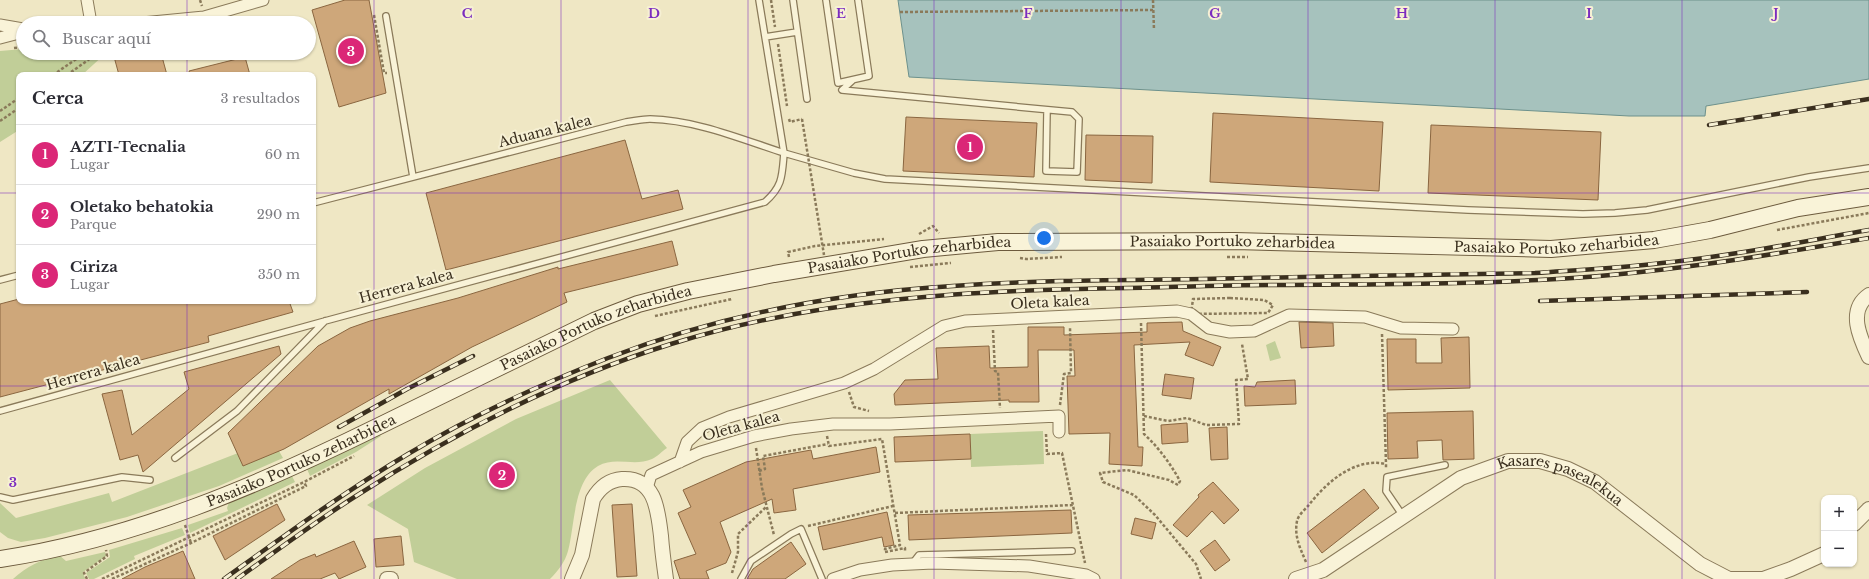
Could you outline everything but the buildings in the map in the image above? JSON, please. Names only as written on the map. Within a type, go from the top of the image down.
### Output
[{"type":"main road","name":"Pasaiako Portuko zeharbidea","points":[[0,559],[39,552],[94,539],[165,518],[218,499],[297,466],[594,321],[638,304],[688,291],[774,274],[923,249],[998,242],[1227,241],[1551,249],[1654,240],[1710,230],[1798,208],[1869,197]]},
{"type":"main road","points":[[0,566],[0,571]]},
{"type":"street","points":[[87,0],[90,16]]},
{"type":"street","points":[[204,16],[263,0]]},
{"type":"street","points":[[0,25],[16,28]]},
{"type":"street","points":[[0,38],[16,32]]},
{"type":"street","points":[[1869,295],[1863,299],[1856,318],[1859,332],[1869,357]]},
{"type":"street","name":"Oleta kalea","points":[[680,462],[687,442],[702,428],[729,417],[844,383],[874,369],[944,326],[965,321],[992,319],[1177,311],[1192,314]]},
{"type":"street","points":[[1192,314],[1209,328],[1230,332],[1254,330],[1289,315],[1365,317],[1401,328],[1453,329]]},
{"type":"street","points":[[1059,416],[1059,432]]},
{"type":"street","name":"Oleta kalea","points":[[647,488],[651,475],[701,452],[754,436],[791,429],[833,424],[890,424],[1059,416]]},
{"type":"street","name":"Kasares pasealekua","points":[[1296,579],[1323,570],[1461,478],[1508,461],[1540,461],[1568,469],[1595,482],[1700,564],[1729,579],[1763,579],[1791,569],[1821,555]]},
{"type":"street","points":[[572,579],[582,555],[591,506],[597,492],[608,483],[617,479],[635,480],[647,488],[656,503],[666,579]]},
{"type":"street","points":[[1857,521],[1869,509]]},
{"type":"street","points":[[834,579],[860,570],[933,563],[1029,566],[1086,575],[1094,579]]},
{"type":"lane","name":"Herrera kalea","points":[[0,411],[325,320],[765,202],[776,192],[782,177],[784,153],[759,0]]},
{"type":"lane","points":[[793,0],[807,99]]},
{"type":"lane","points":[[826,0],[838,83],[869,76],[858,0]]},
{"type":"lane","points":[[386,16],[413,177]]},
{"type":"lane","points":[[765,37],[797,32]]},
{"type":"lane","points":[[853,80],[842,90],[1047,111],[1072,112],[1079,119],[1077,172],[1046,171],[1047,111]]},
{"type":"lane","name":"Aduana kalea","points":[[316,202],[626,122],[649,119],[672,121],[707,128],[784,153],[854,173],[885,179],[917,182],[1468,210],[1583,214],[1647,210],[1809,177],[1869,168]]},
{"type":"lane","points":[[0,280],[16,276]]},
{"type":"lane","points":[[175,458],[237,411],[325,320]]},
{"type":"lane","points":[[1404,516],[1386,491],[1387,477],[1445,465]]},
{"type":"lane","points":[[0,497],[13,500],[122,477],[150,480]]},
{"type":"lane","points":[[741,579],[751,561],[776,543],[802,529],[822,579]]},
{"type":"lane","points":[[912,564],[919,555],[1072,551]]},
{"type":"path","points":[[771,0],[790,122],[802,119],[824,255]]},
{"type":"path","points":[[1153,0],[1154,30]]},
{"type":"path","points":[[900,12],[1153,10]]},
{"type":"path","points":[[374,15],[376,28]]},
{"type":"path","points":[[57,72],[74,60]]},
{"type":"path","points":[[71,72],[88,60]]},
{"type":"path","points":[[0,111],[16,100]]},
{"type":"path","points":[[0,121],[16,110]]},
{"type":"path","points":[[916,236],[933,226],[939,233]]},
{"type":"path","points":[[788,252],[815,246],[887,239]]},
{"type":"path","points":[[1192,314],[1268,313],[1273,305],[1264,300],[1230,298],[1193,299]]},
{"type":"path","points":[[1140,313],[1144,434],[1156,444],[1171,464],[1180,481],[1178,486],[1169,480],[1127,470],[1100,473],[1103,482],[1134,495],[1155,515],[1196,564],[1201,579]]},
{"type":"path","points":[[1059,416],[1064,374],[1071,372],[1069,316]]},
{"type":"path","points":[[992,319],[995,371],[998,372],[1000,418]]},
{"type":"path","points":[[1382,322],[1387,477]]},
{"type":"path","points":[[1144,416],[1168,421],[1187,418],[1206,425],[1239,424],[1236,380],[1248,379],[1242,341]]},
{"type":"path","points":[[844,383],[854,407],[875,412]]},
{"type":"path","points":[[1059,432],[1046,434],[1047,454],[1062,453],[1086,564]]},
{"type":"path","points":[[828,444],[827,436],[831,435]]},
{"type":"path","points":[[754,436],[766,507],[776,543]]},
{"type":"path","points":[[759,471],[765,469],[763,456],[828,444],[829,446],[882,439],[900,545],[884,549],[885,552]]},
{"type":"path","points":[[1311,574],[1296,536],[1297,519],[1322,488],[1348,469],[1376,461],[1386,464]]},
{"type":"path","points":[[112,579],[191,543],[306,486],[304,482]]},
{"type":"path","points":[[895,513],[1073,505]]},
{"type":"path","points":[[802,529],[814,524],[893,506]]},
{"type":"path","points":[[731,579],[738,552],[738,534],[766,507]]},
{"type":"path","points":[[186,528],[191,543]]},
{"type":"path","points":[[87,579],[84,573],[107,556],[106,550]]},
{"type":"green space","points":[[16,50],[16,60],[98,60],[85,72],[16,72],[16,132],[0,142],[0,51]]},
{"type":"green space","points":[[1275,341],[1281,358],[1270,361],[1266,345]]},
{"type":"green space","points":[[610,380],[667,448],[652,459],[638,462],[604,463],[590,473],[579,493],[567,555],[561,566],[550,579],[457,579],[414,562],[408,529],[367,505],[425,468],[516,419]]},
{"type":"green space","points":[[1043,431],[1044,464],[971,467],[970,434]]},
{"type":"green space","points":[[379,434],[381,436],[356,452],[310,476],[307,469]]},
{"type":"green space","points":[[279,451],[283,458],[219,486],[127,517],[45,538],[21,542],[8,538],[0,532],[0,503],[16,518],[109,493],[112,502],[238,453],[244,465]]},
{"type":"green space","points":[[292,476],[295,482],[190,533],[188,525],[228,511],[227,508],[229,502]]},
{"type":"green space","points":[[182,528],[185,535],[134,556],[135,559],[94,579],[89,579],[86,573],[110,557],[109,550]]},
{"type":"green space","points":[[105,552],[106,556],[83,572],[85,579],[13,579],[34,564],[59,555],[66,561]]},
{"type":"water","points":[[898,0],[1869,0],[1869,79],[1706,106],[1705,116],[1629,116],[909,77]]},
{"type":"railway","points":[[1709,125],[1869,99]]},
{"type":"railway","points":[[224,579],[314,515],[384,469],[432,440],[481,414],[556,379],[649,343],[691,330],[778,309],[865,294],[909,289],[984,284],[1535,273],[1599,269],[1714,257],[1869,230]]},
{"type":"railway","points":[[237,579],[356,496],[469,429],[508,410],[548,391],[629,358],[727,328],[783,316],[897,300],[955,294],[1012,291],[1237,285],[1472,283],[1580,278],[1663,270],[1787,252],[1869,238]]},
{"type":"railway","points":[[1540,301],[1807,292]]},
{"type":"railway","points":[[339,427],[407,389],[473,356]]},
{"type":"place","name":"Ciriza","points":[[351,51]]},
{"type":"place","name":"AZTI-Tecnalia","points":[[970,147]]},
{"type":"place","name":"Oletako behatokia","points":[[502,475]]}]
